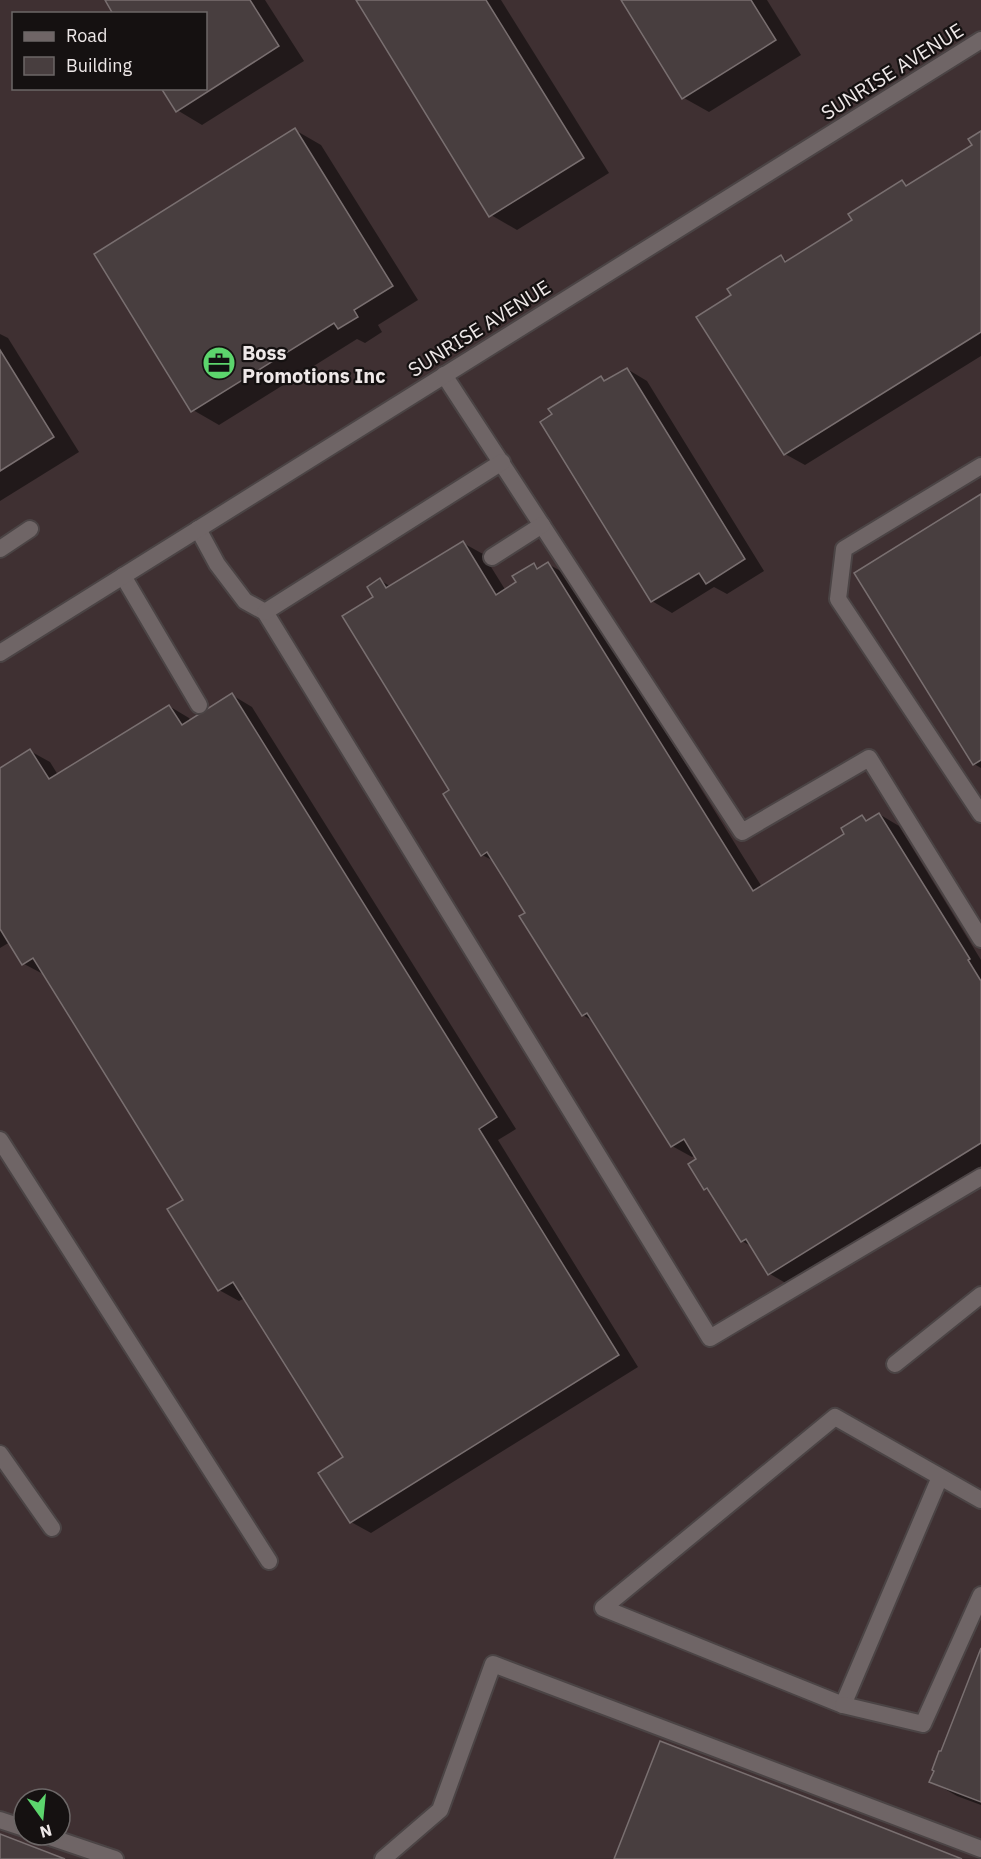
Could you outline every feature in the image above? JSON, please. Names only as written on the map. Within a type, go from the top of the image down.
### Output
[{"type":"street","name":"SUNRISE AVENUE","points":[[0,652],[981,40]]},
{"type":"street","points":[[444,375],[742,832],[869,759],[981,939]]},
{"type":"street","points":[[265,612],[502,462]]},
{"type":"street","points":[[981,466],[844,549],[838,599],[981,814]]},
{"type":"street","points":[[492,557],[542,525]]},
{"type":"street","points":[[0,549],[30,529]]},
{"type":"street","points":[[198,529],[218,564],[244,601],[265,612],[710,1338],[981,1177]]},
{"type":"street","points":[[123,576],[199,705]]},
{"type":"street","points":[[0,1140],[269,1561]]},
{"type":"street","points":[[895,1364],[981,1295]]},
{"type":"street","points":[[981,1500],[835,1418],[603,1608],[843,1705],[923,1724],[981,1595]]},
{"type":"street","points":[[0,1454],[52,1528]]},
{"type":"street","points":[[843,1705],[939,1477]]},
{"type":"street","points":[[383,1859],[440,1810],[493,1664],[981,1849]]},
{"type":"street","points":[[72,1844],[115,1859]]},
{"type":"shaded area","points":[[0,0],[981,0],[981,1859],[0,1859]]},
{"type":"building","points":[[105,0],[250,0],[279,46],[176,112],[162,90],[207,90],[207,12],[112,12]]},
{"type":"building","points":[[356,0],[486,0],[584,158],[489,217]]},
{"type":"building","points":[[621,0],[751,0],[776,40],[682,99]]},
{"type":"building","points":[[295,128],[393,286],[354,310],[358,317],[338,329],[334,323],[191,412],[94,254]]},
{"type":"building","points":[[981,131],[981,332],[784,455],[696,317],[731,295],[727,289],[781,255],[785,262],[852,220],[848,214],[902,180],[906,186],[972,145],[968,139]]},
{"type":"building","points":[[0,350],[54,437],[0,471]]},
{"type":"building","points":[[627,368],[745,559],[706,584],[699,573],[651,602],[540,422],[552,414],[548,409],[601,376],[604,381]]},
{"type":"building","points":[[981,494],[981,760],[973,765],[854,573]]},
{"type":"building","points":[[463,541],[496,595],[516,582],[512,576],[534,563],[537,569],[548,562],[753,891],[844,834],[841,828],[862,815],[866,821],[879,813],[970,959],[968,960],[981,981],[981,1143],[768,1275],[746,1239],[741,1242],[707,1188],[704,1190],[688,1164],[696,1159],[684,1139],[671,1147],[587,1013],[582,1016],[519,916],[525,913],[487,852],[481,856],[443,794],[449,790],[342,616],[373,597],[367,587],[380,578],[386,588]]},
{"type":"building","points":[[232,693],[497,1117],[479,1129],[619,1355],[350,1523],[318,1473],[343,1457],[233,1282],[218,1291],[167,1209],[183,1200],[33,958],[22,965],[0,929],[0,768],[30,749],[49,779],[169,705],[182,725]]},
{"type":"building","points":[[981,1648],[981,1802],[929,1782],[939,1751],[941,1751]]},
{"type":"building","points":[[660,1741],[800,1795],[962,1859],[614,1859]]},
{"type":"building","points":[[0,1834],[12,1839],[12,1847],[34,1847],[65,1859],[0,1859]]},
{"type":"place","name":"Boss Promotions Inc","points":[[219,363]]}]
